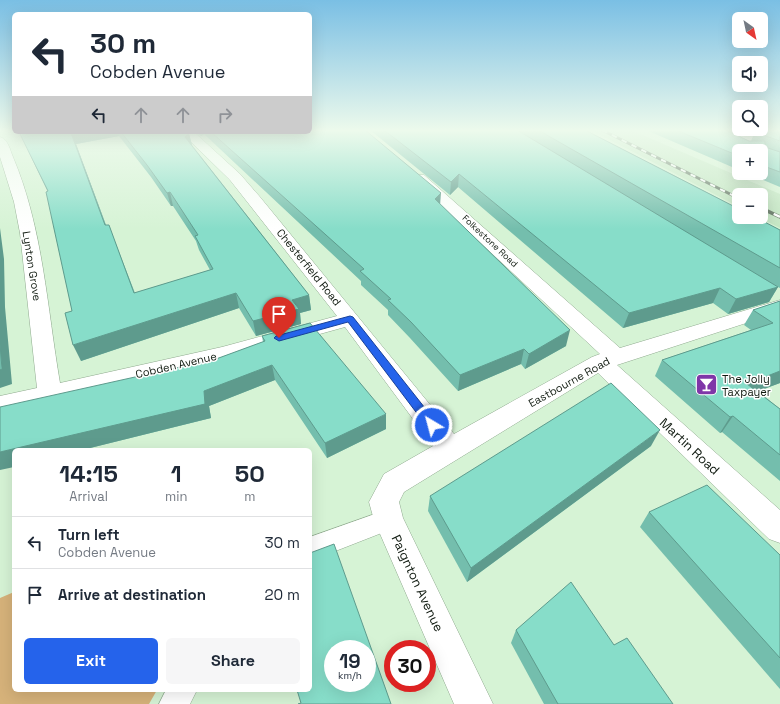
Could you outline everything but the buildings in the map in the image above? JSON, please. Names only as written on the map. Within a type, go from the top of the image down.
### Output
[{"type":"street","name":"Lynton Grove","points":[[8,163],[21,201],[37,291],[44,357],[50,394]]},
{"type":"street","name":"Chesterfield Road","points":[[220,163],[255,200],[450,448]]},
{"type":"street","name":"Folkestone Road","points":[[406,166],[440,195],[608,359]]},
{"type":"street","name":"Eastbourne Road","points":[[394,483],[450,448],[608,359],[778,299]]},
{"type":"street","name":"Cobden Avenue","points":[[0,405],[222,354],[350,319]]},
{"type":"street","name":"Martin Road","points":[[608,359],[780,529]]},
{"type":"street","name":"Paignton Avenue","points":[[394,483],[384,502],[389,520],[474,704]]},
{"type":"lane","points":[[312,549],[389,520]]},
{"type":"lane","points":[[174,704],[181,692]]},
{"type":"shaded area","points":[[654,163],[707,163],[732,173],[732,180],[747,180],[766,188],[732,188],[732,203]]},
{"type":"shaded area","points":[[768,189],[780,194],[780,228],[768,222]]},
{"type":"shaded area","points":[[12,593],[12,692],[156,692],[149,704],[0,704],[0,598]]},
{"type":"railway","points":[[668,163],[732,195]]},
{"type":"railway","points":[[768,211],[780,217]]},
{"type":"place","name":"The Jolly Taxpayer","points":[[706,385]]},
{"type":"route","points":[[279,338],[350,319],[432,425]]}]
